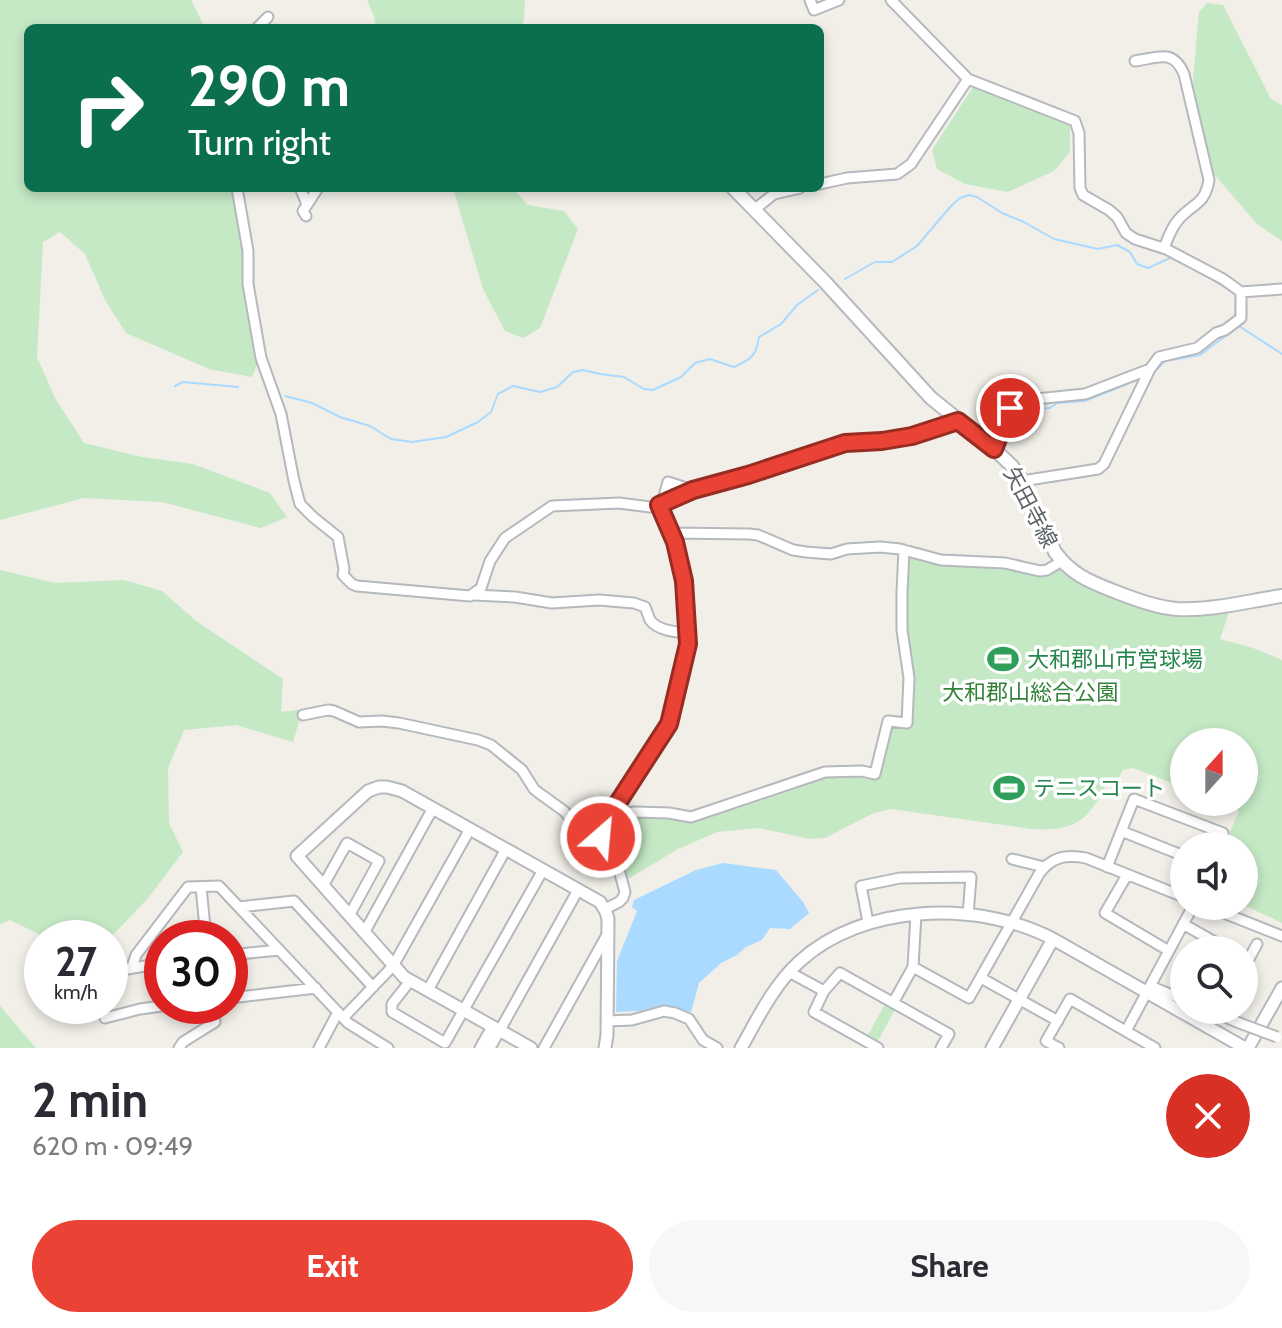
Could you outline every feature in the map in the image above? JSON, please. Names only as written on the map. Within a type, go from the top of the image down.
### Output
[{"type":"main road","name":"矢田寺線","points":[[737,192],[924,390],[1012,466],[1047,536],[1062,561],[1074,572],[1093,583],[1166,608],[1191,609],[1282,596]]},
{"type":"street","points":[[810,0],[814,10],[839,0]]},
{"type":"street","points":[[891,0],[968,79],[1075,121],[1079,133],[1080,188],[1083,195],[1117,217],[1126,233],[1164,248],[1241,292],[1282,289]]},
{"type":"street","points":[[261,24],[268,17]]},
{"type":"street","points":[[1135,61],[1167,56],[1179,63],[1209,180],[1207,192],[1180,217],[1164,248]]},
{"type":"street","points":[[824,183],[897,174],[911,164],[968,79]]},
{"type":"street","points":[[238,192],[248,251],[248,284],[261,358],[281,414],[300,504],[338,537],[343,575],[352,584],[365,588],[515,597],[544,602],[599,600],[634,603],[645,607],[650,620],[665,630],[688,633]]},
{"type":"street","points":[[302,192],[307,204]]},
{"type":"street","points":[[306,216],[303,211],[316,192]]},
{"type":"street","points":[[755,209],[774,194],[783,192]]},
{"type":"street","points":[[1022,481],[1098,469],[1104,464],[1146,374],[1159,357],[1197,348],[1237,322],[1241,318],[1241,292]]},
{"type":"street","points":[[994,449],[1010,408],[1016,401],[1085,394],[1146,374]]},
{"type":"street","points":[[472,595],[481,588],[490,561],[505,538],[552,506],[619,503],[650,507],[693,490],[845,443],[912,436],[958,421]]},
{"type":"street","points":[[601,837],[602,828],[669,724],[688,633],[684,581],[661,504],[668,482],[693,490]]},
{"type":"street","points":[[672,533],[758,535],[793,550],[819,553],[880,547],[941,560],[1005,563],[1040,571],[1062,561]]},
{"type":"street","points":[[610,815],[635,812],[691,817],[825,772],[862,771],[875,774],[886,724],[890,721],[907,723],[909,678],[902,630],[904,550]]},
{"type":"street","points":[[303,715],[328,710],[359,722],[399,723],[491,745],[522,770],[534,789],[569,818],[609,844],[625,892],[619,902],[605,909]]},
{"type":"street","points":[[531,1048],[410,981],[393,966],[297,856],[362,795],[379,787],[394,788],[600,902],[608,919],[605,1048]]},
{"type":"street","points":[[1107,867],[1134,799],[1220,832]]},
{"type":"street","points":[[364,933],[433,808]]},
{"type":"street","points":[[319,1048],[341,1015],[393,966],[470,829]]},
{"type":"street","points":[[1121,831],[1170,850]]},
{"type":"street","points":[[323,886],[347,843],[379,861],[349,916]]},
{"type":"street","points":[[428,990],[506,849]]},
{"type":"street","points":[[913,967],[969,998],[1044,867],[1055,859],[1073,855],[1170,892]]},
{"type":"street","points":[[1012,859],[1044,867]]},
{"type":"street","points":[[410,981],[392,1004],[392,1012],[445,1043],[543,870]]},
{"type":"street","points":[[1127,875],[1105,913],[1169,951]]},
{"type":"street","points":[[868,922],[861,886],[900,878],[971,877],[968,915]]},
{"type":"street","points":[[132,967],[136,955],[188,887],[219,886],[341,1015],[384,1047]]},
{"type":"street","points":[[201,887],[204,920]]},
{"type":"street","points":[[480,1048],[496,1029],[578,890]]},
{"type":"street","points":[[239,907],[294,901],[373,987]]},
{"type":"street","points":[[893,1003],[913,967],[916,914]]},
{"type":"street","points":[[742,1048],[769,998],[789,972],[813,950],[843,932],[868,922],[916,914],[968,915],[1012,922],[1053,939],[1148,989],[1247,1048],[1282,988]]},
{"type":"street","points":[[1126,1031],[1185,920]]},
{"type":"street","points":[[1241,920],[1282,936]]},
{"type":"street","points":[[1183,924],[1204,936]]},
{"type":"street","points":[[544,1048],[608,933]]},
{"type":"street","points":[[992,1048],[1053,939]]},
{"type":"street","points":[[248,953],[279,950]]},
{"type":"street","points":[[128,968],[144,965]]},
{"type":"street","points":[[789,972],[824,991]]},
{"type":"street","points":[[871,1046],[814,1012],[824,991],[840,973],[949,1034],[941,1048]]},
{"type":"street","points":[[981,978],[1058,1021]]},
{"type":"street","points":[[248,996],[316,988]]},
{"type":"street","points":[[1148,989],[1170,995]]},
{"type":"street","points":[[1059,1048],[1046,1041],[1070,999],[1155,1048]]},
{"type":"street","points":[[607,1021],[632,1020],[664,1011],[675,1013],[689,1019],[703,1040],[717,1048]]},
{"type":"street","points":[[179,1048],[212,1024]]},
{"type":"street","points":[[1242,1024],[1280,1038]]},
{"type":"street","points":[[490,1048],[496,1029]]},
{"type":"street","points":[[188,1039],[195,1048]]},
{"type":"green space","points":[[0,0],[191,0],[203,24],[24,24],[24,192],[243,192],[258,362],[252,377],[209,369],[126,333],[105,300],[85,254],[60,232],[43,242],[37,357],[55,398],[84,443],[142,457],[193,464],[270,493],[287,517],[261,528],[162,502],[84,498],[0,520]]},
{"type":"green space","points":[[367,0],[525,0],[522,24],[375,24]]},
{"type":"green space","points":[[1207,3],[1223,5],[1271,99],[1282,105],[1282,241],[1257,224],[1213,173],[1191,103],[1199,12]]},
{"type":"green space","points":[[973,87],[1070,126],[1070,152],[1054,171],[1008,192],[965,184],[937,169],[932,150]]},
{"type":"green space","points":[[454,192],[516,192],[528,205],[564,211],[578,229],[540,328],[523,338],[505,331],[483,289]]},
{"type":"green space","name":"大和郡山総合公園","points":[[908,553],[1003,566],[1043,575],[1061,569],[1080,584],[1143,608],[1179,616],[1230,609],[1220,639],[1282,660],[1282,923],[1258,912],[1258,832],[1230,832],[1237,816],[1258,816],[1258,728],[1170,728],[1170,783],[1133,768],[1123,770],[1115,784],[1108,781],[1087,814],[1079,821],[1060,828],[1032,829],[891,809],[874,813],[825,838],[810,839],[758,828],[717,832],[678,849],[628,879],[621,856],[607,831],[610,822],[653,816],[698,817],[836,773],[878,773],[889,723],[911,724],[914,675],[906,626]]},
{"type":"green space","points":[[0,570],[55,583],[124,580],[162,591],[196,621],[283,679],[281,712],[303,709],[293,742],[236,725],[184,730],[168,768],[169,823],[183,852],[127,920],[24,920],[24,927],[10,920],[0,924]]},
{"type":"green space","points":[[886,1002],[896,1008],[876,1044],[866,1039]]},
{"type":"green space","points":[[0,1006],[36,1048],[0,1048]]},
{"type":"water","points":[[723,863],[776,870],[809,913],[790,929],[770,928],[762,940],[721,963],[699,983],[691,1012],[658,1006],[641,1011],[616,1012],[617,961],[637,911],[632,907],[634,900],[696,870]]},
{"type":"waterway","points":[[845,279],[875,262],[892,262],[917,246],[951,206],[969,195],[1054,239],[1098,249],[1117,245],[1130,252],[1137,264],[1148,268],[1172,257]]},
{"type":"waterway","points":[[1189,266],[1236,294],[1235,316]]},
{"type":"waterway","points":[[285,396],[370,426],[391,439],[412,442],[446,437],[478,422],[491,412],[498,394],[513,386],[540,392],[557,387],[573,372],[583,370],[624,377],[644,389],[653,390],[681,377],[695,363],[710,359],[734,367],[752,356],[759,337],[781,324],[797,305],[818,290]]},
{"type":"waterway","points":[[1239,326],[1282,354]]},
{"type":"waterway","points":[[1151,375],[1165,361],[1200,355],[1239,326]]},
{"type":"waterway","points":[[1015,410],[1050,408],[1057,403],[1085,401],[1142,378]]},
{"type":"waterway","points":[[175,386],[183,382],[238,387]]},
{"type":"place","name":"大和郡山市営球場","points":[[1003,659]]},
{"type":"place","name":"テニスコート","points":[[1009,788]]},
{"type":"route","points":[[601,837],[602,828],[669,724],[688,644],[684,581],[675,542],[659,505],[693,490],[845,443],[912,436],[958,421],[994,449],[1010,408]]}]
